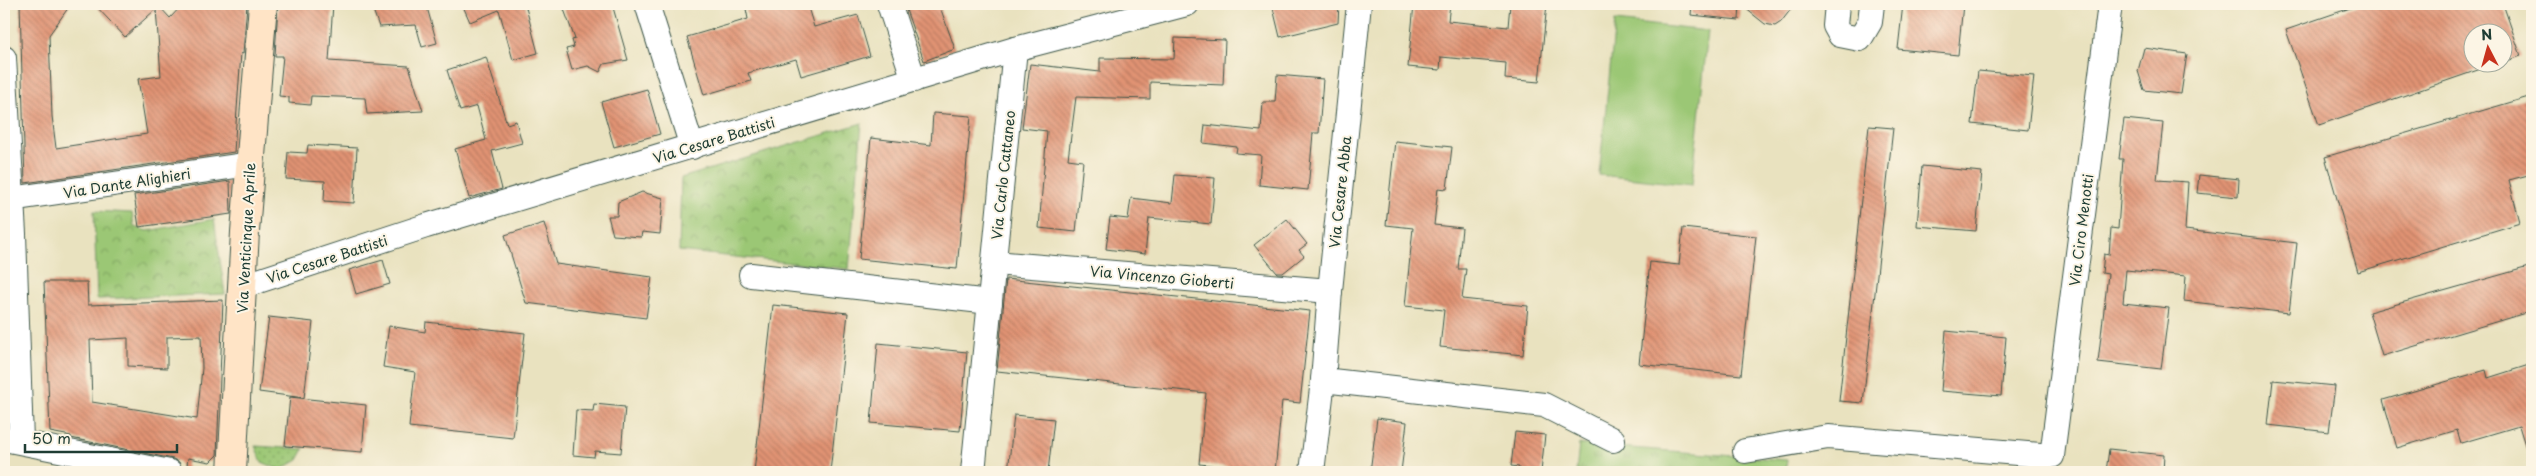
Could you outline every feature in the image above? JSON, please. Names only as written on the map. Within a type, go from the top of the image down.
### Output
[{"type":"main road","name":"Via Venticinque Aprile","points":[[232,472],[250,164],[263,4]]},
{"type":"street","points":[[647,4],[692,147]]},
{"type":"street","points":[[889,4],[914,80]]},
{"type":"street","name":"Via Cesare Battisti","points":[[243,286],[426,226],[1015,49],[1114,13],[1188,4]]},
{"type":"street","name":"Via Cesare Abba","points":[[1312,472],[1323,380],[1330,291],[1359,4]]},
{"type":"street","points":[[1837,4],[1835,26],[1840,36],[1860,39],[1870,22],[1872,4]]},
{"type":"street","name":"Via Ciro Menotti","points":[[1745,452],[1828,436],[2051,464],[2110,4]]},
{"type":"street","name":"Via Carlo Cattaneo","points":[[974,472],[1015,49]]},
{"type":"street","points":[[4,58],[7,200],[14,234],[12,440],[170,472]]},
{"type":"street","name":"Via Dante Alighieri","points":[[7,200],[250,164]]},
{"type":"street","name":"Via Vincenzo Gioberti","points":[[995,263],[1330,291]]},
{"type":"street","points":[[751,275],[990,302]]},
{"type":"street","points":[[1323,380],[1544,405],[1613,440]]},
{"type":"green space","points":[[1615,21],[1708,31],[1692,185],[1599,175]]},
{"type":"green space","points":[[862,123],[849,269],[679,251],[681,178]]},
{"type":"green space","points":[[94,211],[132,213],[134,227],[147,231],[214,219],[225,294],[97,299]]},
{"type":"green space","points":[[1579,444],[1787,460],[1786,472],[1576,472]]},
{"type":"green space","points":[[255,446],[304,449],[298,460],[280,470],[262,462]]},
{"type":"building","points":[[20,4],[71,4],[49,35],[52,116],[56,148],[147,134],[138,79],[161,76],[156,9],[125,37],[94,4],[161,4],[159,6],[170,18],[183,4],[247,4],[243,54],[241,53],[234,152],[25,183]]},
{"type":"building","points":[[278,4],[333,4],[329,61],[409,66],[423,111],[367,114],[365,98],[311,96],[310,105],[289,103],[289,97],[279,96],[283,56],[275,56]]},
{"type":"building","points":[[371,4],[426,4],[437,43],[422,47],[416,25],[379,27]]},
{"type":"building","points":[[462,4],[525,4],[538,53],[513,60],[499,10],[470,22]]},
{"type":"building","points":[[562,4],[612,4],[628,60],[604,64],[600,72],[588,66],[572,70],[566,49],[574,47],[572,40],[575,39]]},
{"type":"building","points":[[763,4],[807,4],[814,27],[858,15],[870,56],[801,76],[796,59],[748,73],[751,81],[704,95],[687,37],[748,19],[746,9]]},
{"type":"building","points":[[904,4],[939,4],[955,49],[924,61]]},
{"type":"building","points":[[1272,4],[1339,4],[1338,23],[1280,37]]},
{"type":"building","points":[[1414,4],[1450,4],[1448,21],[1508,27],[1510,4],[1547,4],[1539,82],[1505,79],[1506,63],[1441,57],[1440,70],[1408,67]]},
{"type":"building","points":[[1692,4],[1740,4],[1739,20],[1691,15]]},
{"type":"building","points":[[1740,4],[1795,4],[1781,22],[1775,26],[1765,24]]},
{"type":"building","points":[[1903,4],[1963,4],[1958,55],[1898,49]]},
{"type":"building","points":[[2362,4],[2503,4],[2509,22],[2464,22],[2464,72],[2472,72],[2319,125],[2286,30]]},
{"type":"building","points":[[2514,36],[2521,56],[2514,58]]},
{"type":"building","points":[[1175,38],[1225,40],[1223,85],[1150,82],[1150,99],[1076,97],[1068,159],[1083,161],[1076,232],[1039,228],[1047,131],[1022,128],[1030,64],[1100,72],[1100,58],[1174,59]]},
{"type":"building","points":[[2144,48],[2187,54],[2181,94],[2144,90],[2138,71]]},
{"type":"building","points":[[486,57],[507,124],[516,121],[522,143],[492,151],[502,189],[469,198],[455,149],[486,140],[477,106],[460,111],[447,70]]},
{"type":"building","points":[[1978,71],[2034,76],[2028,130],[1972,124]]},
{"type":"building","points":[[1277,75],[1323,79],[1319,133],[1313,133],[1308,190],[1259,185],[1261,155],[1236,153],[1237,147],[1203,143],[1205,125],[1261,131],[1263,102],[1275,102]]},
{"type":"building","points":[[647,89],[660,134],[614,147],[601,102]]},
{"type":"building","points":[[2532,96],[2532,174],[2509,180],[2520,223],[2358,272],[2325,157]]},
{"type":"building","points":[[933,113],[971,116],[957,269],[859,259],[871,138],[931,145]]},
{"type":"building","points":[[2124,119],[2163,123],[2157,180],[2188,182],[2185,230],[2297,243],[2289,313],[2184,301],[2186,276],[2126,270],[2123,303],[2169,308],[2161,369],[2098,362],[2108,274],[2102,273],[2104,254],[2109,255],[2111,228],[2118,229],[2123,159],[2119,159]]},
{"type":"building","points":[[1869,126],[1893,128],[1863,403],[1839,401]]},
{"type":"building","points":[[1395,141],[1452,147],[1447,189],[1438,188],[1434,225],[1462,228],[1458,269],[1466,269],[1462,299],[1528,306],[1523,355],[1440,347],[1444,310],[1405,306],[1413,228],[1386,225]]},
{"type":"building","points":[[308,145],[357,148],[354,203],[324,201],[325,181],[286,179],[288,152],[307,153]]},
{"type":"building","points":[[1922,166],[1982,172],[1976,231],[1917,226]]},
{"type":"building","points":[[1175,175],[1215,178],[1211,224],[1149,218],[1145,254],[1106,249],[1110,217],[1128,219],[1131,198],[1172,203]]},
{"type":"building","points":[[2199,175],[2239,179],[2238,197],[2197,193]]},
{"type":"building","points":[[230,181],[231,214],[139,227],[134,195]]},
{"type":"building","points":[[642,192],[663,198],[660,234],[642,232],[641,237],[613,235],[608,216],[617,216],[618,202]]},
{"type":"building","points":[[1287,219],[1307,244],[1299,250],[1304,256],[1283,273],[1277,273],[1254,245]]},
{"type":"building","points":[[544,223],[556,264],[652,277],[646,318],[526,303],[505,235]]},
{"type":"building","points":[[1683,228],[1756,236],[1741,375],[1639,364],[1650,262],[1679,265]]},
{"type":"building","points":[[383,260],[390,284],[356,294],[349,270]]},
{"type":"building","points":[[2532,266],[2532,311],[2382,356],[2369,312]]},
{"type":"building","points":[[1006,279],[1310,311],[1300,403],[1282,401],[1275,472],[1199,464],[1206,393],[997,371]]},
{"type":"building","points":[[44,282],[87,282],[88,305],[223,300],[217,455],[210,462],[188,458],[186,472],[183,472],[179,462],[173,459],[50,432]],"holes":[[[201,336],[202,368],[197,419],[92,402],[90,340],[128,338],[128,366],[167,368],[167,337]]]},
{"type":"building","points":[[773,305],[848,313],[830,472],[754,472]]},
{"type":"building","points":[[269,317],[313,322],[304,398],[259,392]]},
{"type":"building","points":[[426,322],[525,333],[513,438],[409,427],[415,372],[383,367],[389,326],[425,332]]},
{"type":"building","points":[[1946,331],[2006,337],[2001,396],[1941,391]]},
{"type":"building","points":[[878,343],[967,352],[960,431],[871,423]]},
{"type":"building","points":[[2532,364],[2532,458],[2529,458],[2519,426],[2461,443],[2457,430],[2397,448],[2383,400],[2486,370],[2488,378]]},
{"type":"building","points":[[2273,380],[2335,386],[2329,432],[2268,425]]},
{"type":"building","points":[[290,397],[366,405],[362,452],[285,446]]},
{"type":"building","points":[[594,404],[625,407],[621,453],[595,451],[594,457],[573,455],[576,410],[593,411]]},
{"type":"building","points":[[1014,415],[1054,419],[1048,472],[1008,472]]},
{"type":"building","points":[[1377,418],[1407,422],[1401,472],[1370,472]]},
{"type":"building","points":[[1515,432],[1545,435],[1541,472],[1518,472],[1519,467],[1511,466]]},
{"type":"building","points":[[2109,449],[2164,455],[2163,472],[2106,472]]},
{"type":"building","points":[[71,466],[101,472],[71,472]]}]
